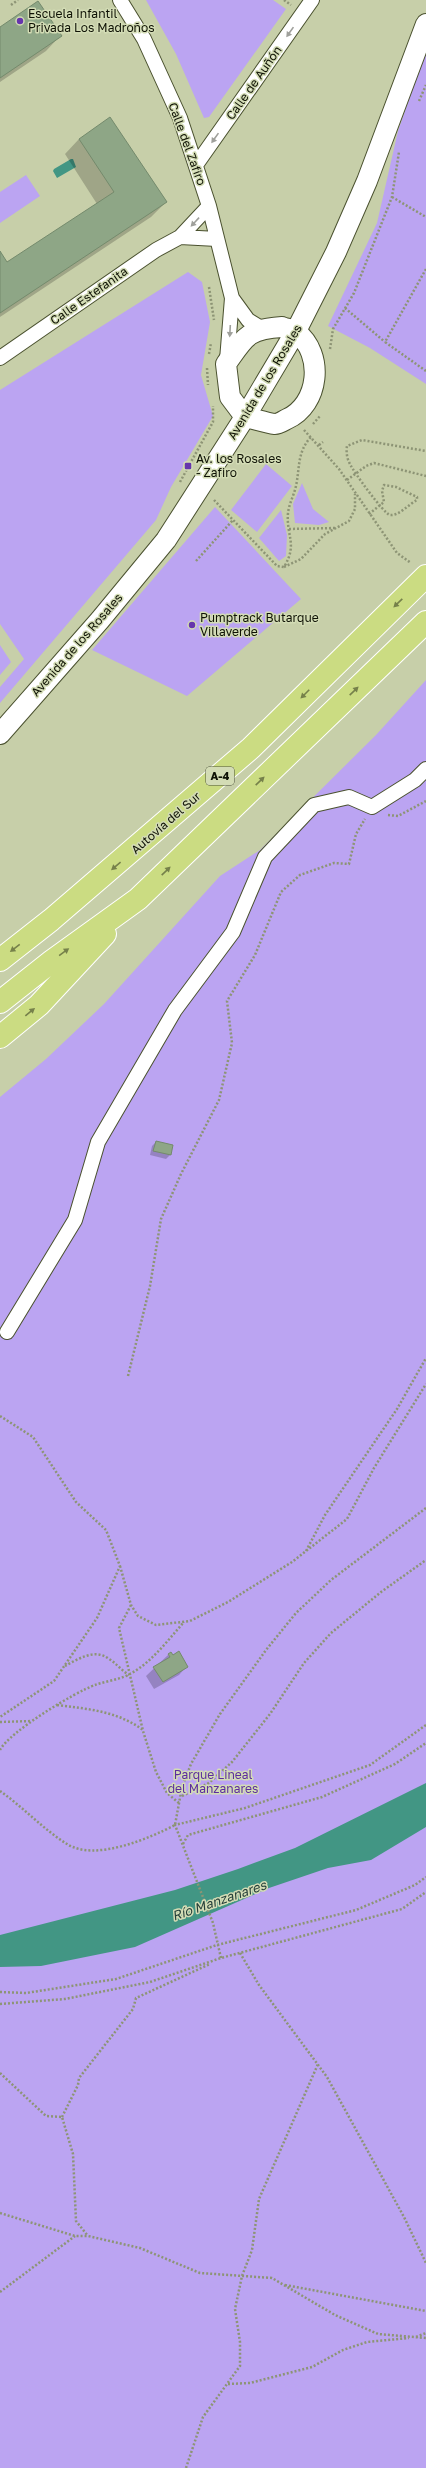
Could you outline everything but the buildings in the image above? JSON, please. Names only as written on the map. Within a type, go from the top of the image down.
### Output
[{"type":"highway","name":"Autovía del Sur","points":[[0,960],[51,920],[245,753],[419,569]]},
{"type":"highway","name":"A-4","points":[[0,1002],[52,961],[138,898],[426,622]]},
{"type":"highway","points":[[0,1037],[39,1005],[138,898]]},
{"type":"street","name":"Calle del Zafiro","points":[[120,0],[147,46],[180,118],[209,206],[232,298],[248,320],[261,328]]},
{"type":"street","name":"Calle de Auñón","points":[[196,165],[312,0]]},
{"type":"street","name":"Avenida de los Rosales","points":[[0,734],[100,620],[166,540],[245,418],[296,331],[324,278],[367,182],[426,24]]},
{"type":"street","name":"Calle Estefanita","points":[[0,358],[156,250],[180,237],[209,206]]},
{"type":"street","points":[[180,237],[217,239]]},
{"type":"street","name":"Calle del Zafiro","points":[[214,363],[232,298]]},
{"type":"street","points":[[282,327],[296,331],[313,358],[315,377],[310,398],[300,423],[276,424],[245,418],[230,397],[214,363],[244,338],[261,328],[282,327]]},
{"type":"street","points":[[7,1332],[75,1220],[98,1142],[175,1010],[233,932],[265,857],[314,805],[349,797],[372,807],[415,780],[426,769]]},
{"type":"path","points":[[11,5],[18,0]]},
{"type":"path","points":[[416,105],[426,85]]},
{"type":"path","points":[[329,354],[333,329],[354,293],[392,197],[400,146]]},
{"type":"path","points":[[392,197],[426,217]]},
{"type":"path","points":[[385,342],[426,269]]},
{"type":"path","points":[[209,287],[213,326]]},
{"type":"path","points":[[345,308],[385,342],[426,371]]},
{"type":"path","points":[[209,389],[206,374],[214,363],[212,337]]},
{"type":"path","points":[[177,486],[213,422],[213,404]]},
{"type":"path","points":[[300,423],[318,421],[323,412]]},
{"type":"path","points":[[300,423],[347,480],[397,553],[419,569]]},
{"type":"path","points":[[284,567],[291,552],[292,542],[288,513],[296,485],[298,460],[303,447],[311,437]]},
{"type":"path","points":[[369,514],[380,506],[384,502],[382,491],[384,485],[396,487],[417,497],[417,500],[396,514],[389,515],[380,506],[350,464],[346,452],[350,443],[362,440],[426,451]]},
{"type":"path","points":[[319,445],[323,442]]},
{"type":"path","points":[[347,480],[374,464],[426,476]]},
{"type":"path","points":[[214,500],[277,566],[284,567],[301,559],[325,534],[349,521],[355,509],[356,493]]},
{"type":"path","points":[[196,561],[233,520]]},
{"type":"path","points":[[289,529],[337,528]]},
{"type":"path","points":[[372,807],[378,814],[398,816],[426,801]]},
{"type":"path","points":[[128,1376],[150,1286],[161,1219],[181,1174],[219,1100],[232,1043],[227,1001],[255,955],[281,892],[300,875],[334,863],[349,864],[356,834]]},
{"type":"path","points":[[305,1552],[325,1515],[397,1409],[426,1358]]},
{"type":"path","points":[[0,1416],[34,1437],[76,1502],[106,1530],[120,1566],[131,1606],[138,1616],[156,1625],[184,1621],[228,1602],[305,1552],[346,1519],[374,1468],[426,1384]]},
{"type":"path","points":[[221,1958],[213,1923],[175,1825],[191,1764],[220,1714],[296,1613],[331,1580],[426,1508]]},
{"type":"path","points":[[182,1796],[209,1783],[232,1762],[270,1714],[304,1663],[331,1633],[381,1592],[426,1560]]},
{"type":"path","points":[[0,1716],[54,1681],[97,1618],[120,1566]]},
{"type":"path","points":[[131,1606],[119,1628],[129,1675],[143,1730],[156,1772],[167,1793],[181,1804]]},
{"type":"path","points":[[0,1750],[3,1744],[32,1721],[57,1705],[94,1685],[129,1675],[150,1660],[184,1621]]},
{"type":"path","points":[[63,1667],[83,1656],[98,1654],[109,1658],[129,1675]]},
{"type":"path","points":[[57,1705],[106,1712],[129,1720],[143,1730]]},
{"type":"path","points":[[0,1722],[32,1721]]},
{"type":"path","points":[[0,1791],[68,1845],[83,1850],[101,1850],[154,1836],[175,1825],[245,1808],[370,1765],[426,1725]]},
{"type":"path","points":[[183,1845],[188,1835],[322,1797],[395,1764],[426,1743]]},
{"type":"path","points":[[0,1992],[26,1993],[116,1979],[217,1945],[356,1910],[415,1886],[426,1877]]},
{"type":"path","points":[[0,2004],[65,1999],[150,1982],[221,1958],[402,1909],[426,1892]]},
{"type":"path","points":[[240,1953],[259,1985],[327,2077],[396,2203],[426,2264]]},
{"type":"path","points":[[88,2236],[76,2221],[73,2154],[62,2117],[78,2085],[79,2078],[133,2009],[136,1998],[221,1958]]},
{"type":"path","points":[[186,2468],[203,2418],[240,2366],[240,2342],[235,2309],[242,2276],[252,2250],[259,2199],[318,2064]]},
{"type":"path","points":[[0,2073],[46,2116],[62,2117]]},
{"type":"path","points":[[0,2213],[75,2236],[88,2236],[140,2248],[200,2273],[272,2278],[335,2315],[378,2334],[426,2338]]},
{"type":"path","points":[[0,2292],[75,2236]]},
{"type":"path","points":[[283,2285],[426,2311]]},
{"type":"path","points":[[227,2384],[250,2383],[305,2370],[343,2350],[367,2342],[415,2337],[426,2333]]},
{"type":"green space","points":[[146,0],[273,0],[286,9],[209,117],[204,118],[176,54]]},
{"type":"green space","points":[[426,50],[426,384],[370,348],[328,326],[377,223],[398,131]]},
{"type":"green space","points":[[26,175],[40,196],[0,223],[0,192]]},
{"type":"green space","points":[[188,272],[202,282],[210,322],[201,375],[213,416],[171,487],[156,520],[0,703],[0,687],[24,659],[0,624],[0,390]]},
{"type":"green space","points":[[266,464],[292,486],[257,532],[231,510]]},
{"type":"green space","points":[[302,483],[313,509],[329,522],[319,525],[295,523],[293,504]]},
{"type":"green space","name":"Pumptrack Butarque Villaverde","points":[[215,507],[301,599],[187,696],[92,650]]},
{"type":"green space","points":[[281,510],[287,535],[286,556],[279,561],[259,538]]},
{"type":"green space","points":[[0,645],[11,662],[0,675]]},
{"type":"green space","name":"Parque Lineal del Manzanares","points":[[426,680],[426,2468],[0,2468],[0,1097],[46,1059],[104,1004],[220,876],[260,850],[376,735]]},
{"type":"water","points":[[73,159],[76,167],[57,178],[53,171],[54,169]]},
{"type":"water","name":"Río Manzanares","points":[[426,1783],[426,1827],[371,1860],[328,1868],[269,1888],[135,1947],[41,1966],[0,1967],[0,1935],[175,1890],[238,1869],[295,1848]]},
{"type":"place","name":"Escuela Infantil Privada Los Madroños","points":[[20,21]]},
{"type":"place","name":"Av. los Rosales - Zafiro","points":[[188,466]]},
{"type":"place","name":"Pumptrack Butarque Villaverde","points":[[192,625]]}]
